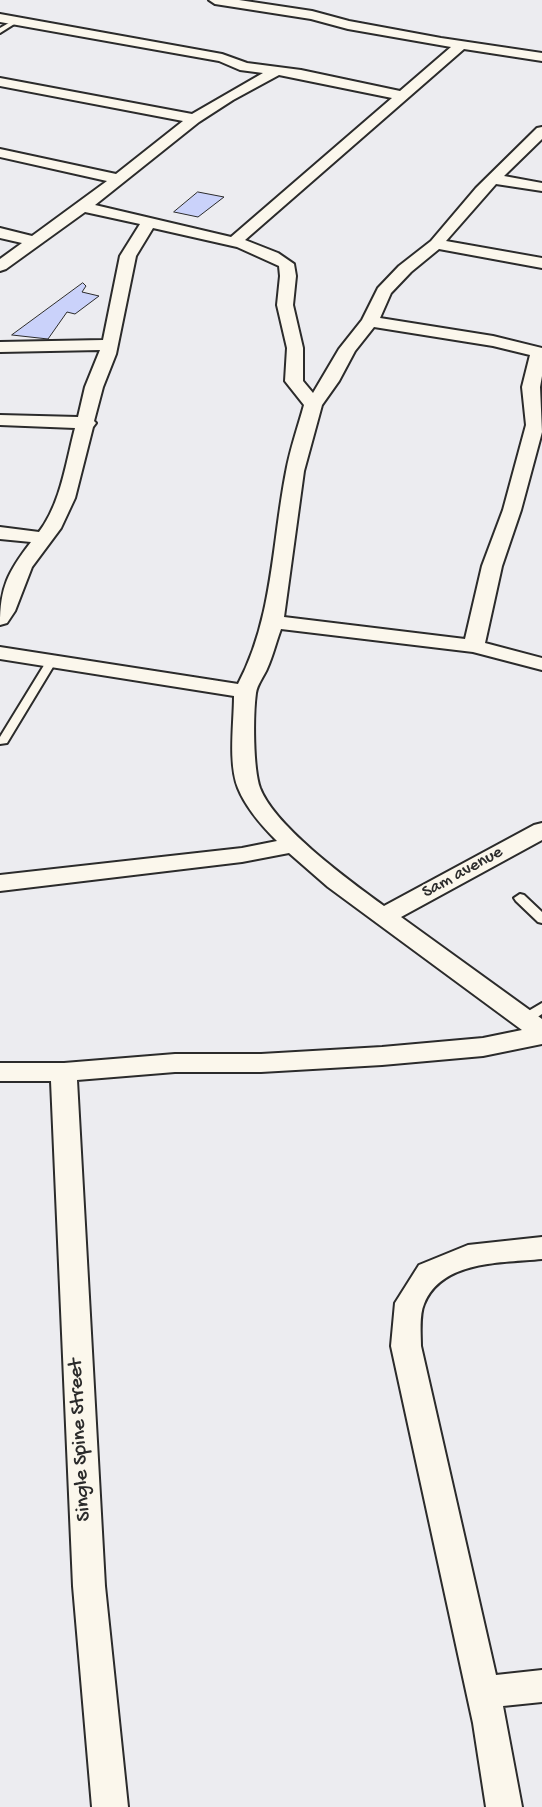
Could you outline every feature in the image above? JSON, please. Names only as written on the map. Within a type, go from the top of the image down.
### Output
[{"type":"street","points":[[215,0],[312,15],[348,25],[461,45],[542,57]]},
{"type":"street","points":[[312,15],[322,5]]},
{"type":"street","points":[[0,18],[222,58],[245,67],[301,74],[403,96]]},
{"type":"street","points":[[234,242],[270,213],[347,142],[434,71],[461,45]]},
{"type":"street","points":[[0,266],[119,178],[194,119],[228,97],[275,72]]},
{"type":"street","points":[[0,82],[194,119]]},
{"type":"street","points":[[538,1023],[336,882],[294,845],[266,816],[249,788],[244,756],[245,691],[257,668],[273,622],[295,471],[313,405],[330,381],[347,349],[370,321],[384,291],[405,268],[436,244],[454,220],[542,131]]},
{"type":"street","points":[[0,153],[119,178]]},
{"type":"street","points":[[493,179],[542,187]]},
{"type":"street","points":[[81,206],[234,242],[273,256],[286,264],[288,276],[285,305],[295,348],[294,381],[313,405]]},
{"type":"street","points":[[0,619],[6,611],[23,566],[52,528],[66,498],[87,423],[94,387],[110,345],[128,256],[139,234],[150,222]]},
{"type":"street","points":[[0,233],[33,241]]},
{"type":"street","points":[[436,244],[542,264]]},
{"type":"street","points":[[370,321],[493,341],[540,353],[531,386],[536,442],[492,566],[474,646]]},
{"type":"street","points":[[0,347],[110,345]]},
{"type":"street","points":[[0,420],[87,423]]},
{"type":"street","points":[[0,533],[44,538]]},
{"type":"street","points":[[273,622],[474,646],[542,664]]},
{"type":"street","points":[[0,653],[245,691]]},
{"type":"street","name":"Sam avenue","points":[[384,916],[542,830]]},
{"type":"street","points":[[0,883],[242,855],[294,845]]},
{"type":"street","points":[[0,1072],[64,1072],[175,1063],[261,1063],[382,1056],[482,1047],[538,1023]]},
{"type":"street","name":"Single Spine Street","points":[[64,1072],[89,1586],[110,1807]]},
{"type":"street","points":[[504,1807],[483,1692],[406,1346],[409,1303],[429,1273],[468,1256],[542,1248]]},
{"type":"street","points":[[483,1692],[542,1686]]},
{"type":"lane","points":[[0,31],[16,21]]},
{"type":"lane","points":[[3,741],[52,662]]},
{"type":"lane","points":[[520,898],[542,919]]},
{"type":"building","points":[[198,192],[224,197],[198,217],[174,212]]},
{"type":"building","points":[[83,283],[86,286],[82,292],[99,296],[75,314],[67,312],[48,339],[12,335]]}]
